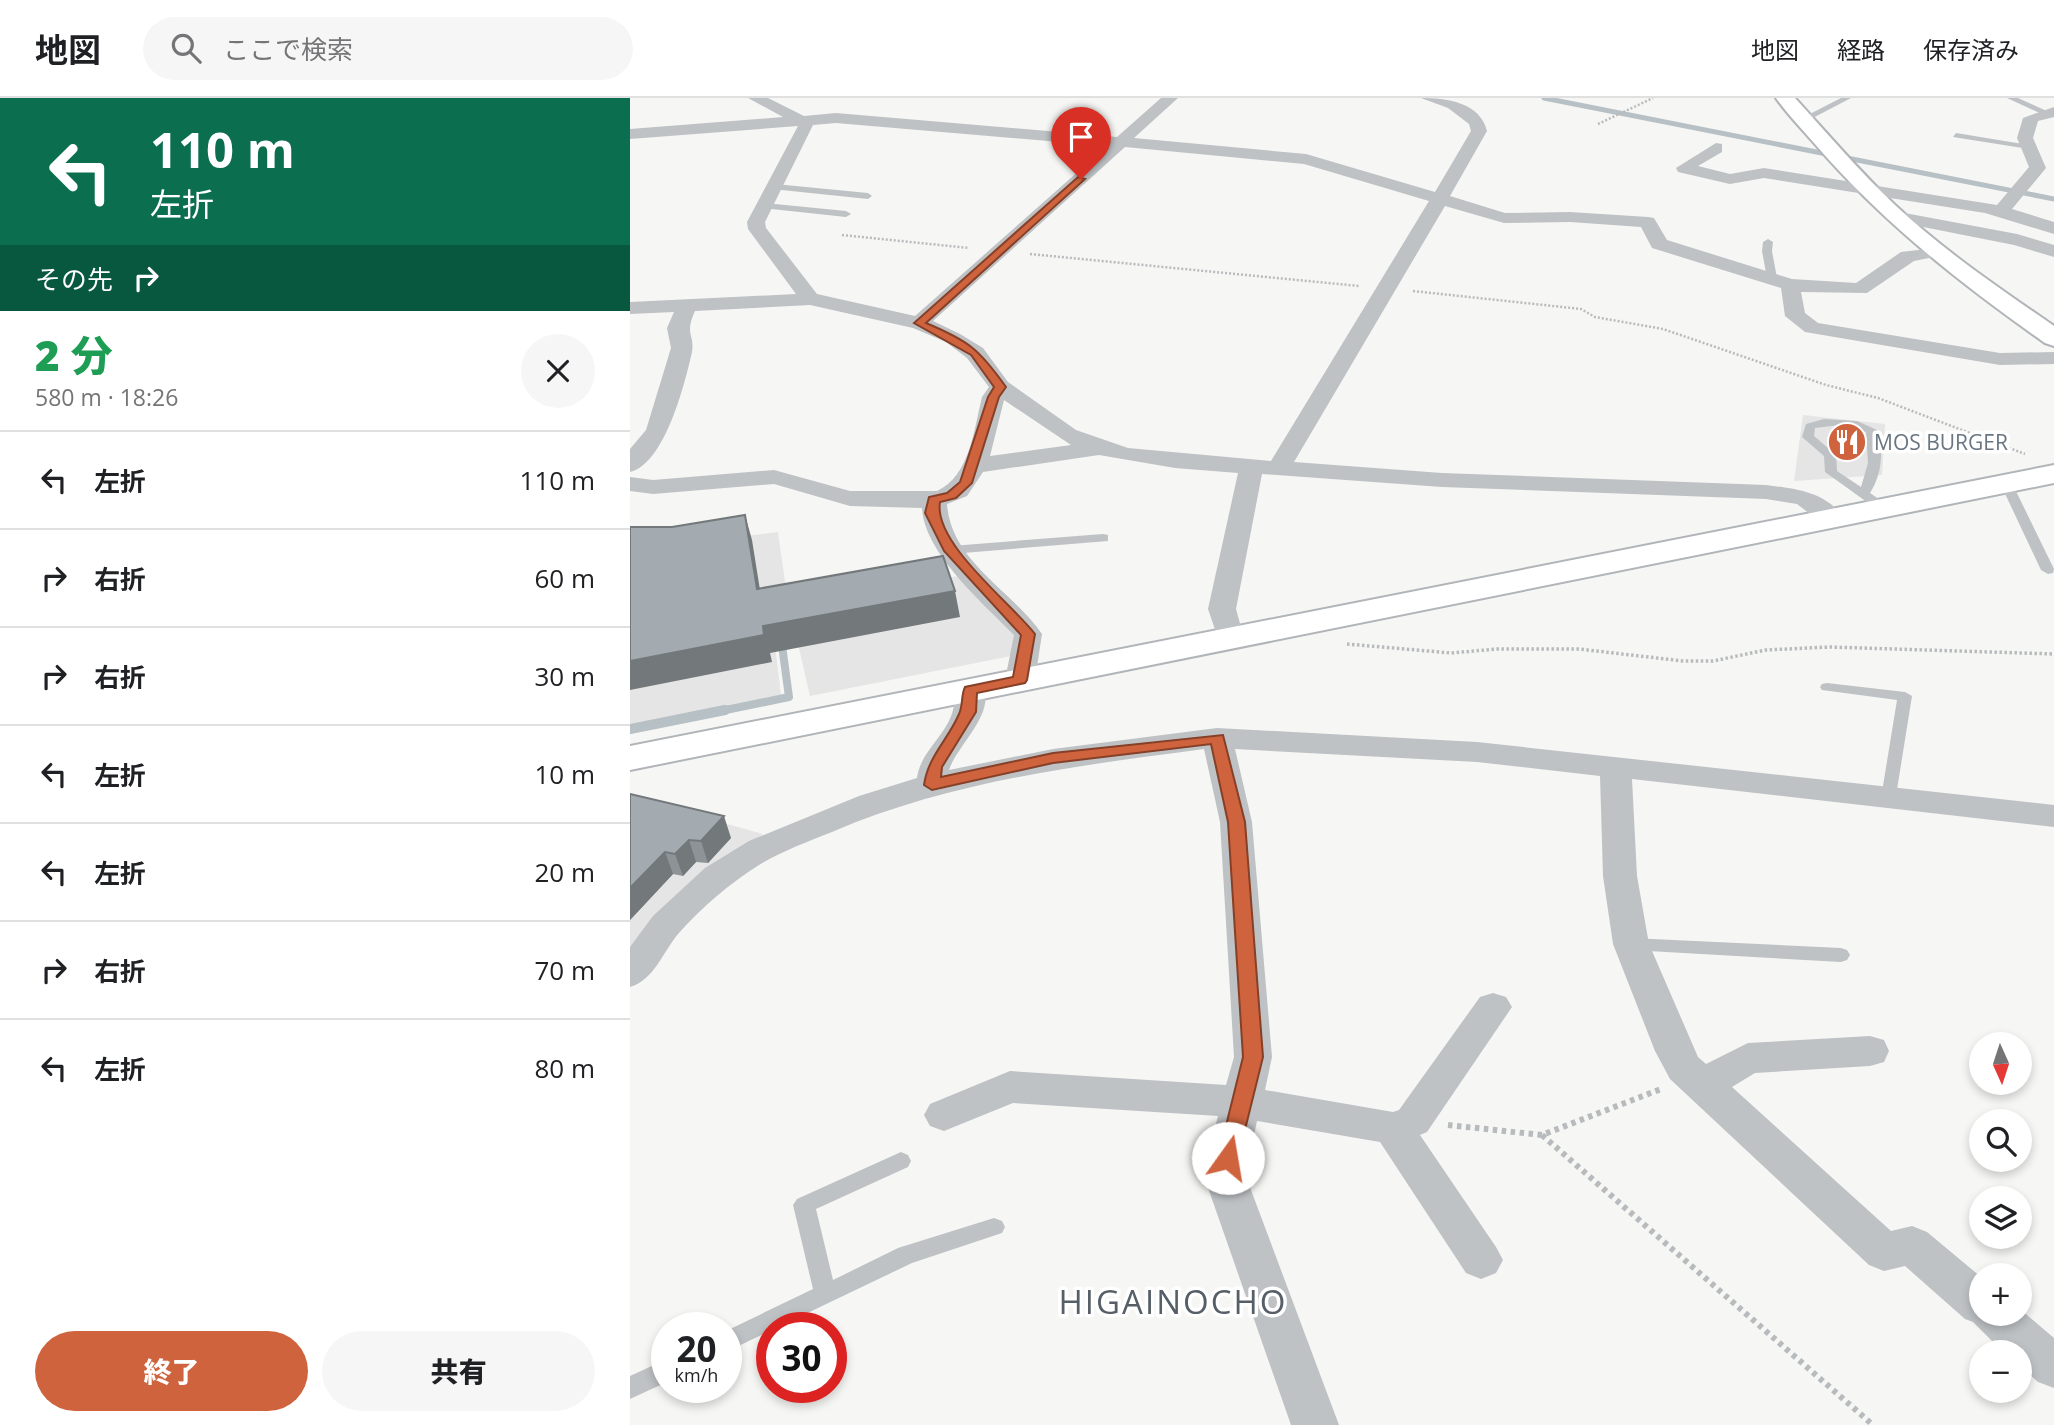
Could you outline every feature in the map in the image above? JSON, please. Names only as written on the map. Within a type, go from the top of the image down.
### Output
[{"type":"street","points":[[756,98],[804,122],[806,127],[756,222],[757,229],[810,299]]},
{"type":"street","points":[[919,323],[1170,98]]},
{"type":"street","points":[[1278,469],[1441,200],[1479,131],[1477,122],[1453,105],[1429,98]]},
{"type":"street","points":[[1785,98],[1866,189],[1894,216],[2054,338]]},
{"type":"street","points":[[630,134],[804,122],[823,118],[856,102]]},
{"type":"street","points":[[2000,212],[2038,169],[2025,132],[2031,118],[2050,113]]},
{"type":"street","points":[[823,118],[1306,159],[1513,219],[1570,217],[1648,222],[1659,244],[1781,282],[1860,289],[1908,256],[1937,251]]},
{"type":"street","points":[[1716,148],[1684,168],[1730,179],[1764,173],[1866,189],[2000,212],[2054,229]]},
{"type":"street","points":[[1752,156],[1765,159],[1764,173]]},
{"type":"street","points":[[1894,216],[2017,240],[2054,251]]},
{"type":"street","points":[[1781,282],[1795,316],[1812,328],[2000,359],[2054,358]]},
{"type":"street","points":[[630,308],[810,299],[919,323],[953,338],[975,352],[1000,387],[1068,435],[1100,448],[1175,461],[1278,469],[1553,487],[1766,492],[1805,498],[1831,518]]},
{"type":"street","points":[[630,465],[657,431],[682,348],[677,328],[687,306]]},
{"type":"street","points":[[630,484],[653,487],[774,477],[792,479],[838,496],[934,499],[951,496],[966,483],[974,466],[993,397],[1000,387]]},
{"type":"street","points":[[974,466],[1100,448]]},
{"type":"street","points":[[630,758],[1831,518],[1873,501],[2006,483],[2043,465]]},
{"type":"street","points":[[1230,638],[1222,609],[1251,467]]},
{"type":"street","points":[[934,499],[931,513],[951,550],[1028,634],[1020,680]]},
{"type":"street","points":[[932,785],[934,767],[968,712],[970,690]]},
{"type":"street","points":[[630,974],[674,917],[717,876],[761,849],[870,803],[932,785],[1053,758],[1217,738],[1477,752],[2054,816]]},
{"type":"street","points":[[1217,738],[1236,822],[1253,1046],[1253,1057],[1228,1158],[1227,1182],[1315,1425]]},
{"type":"street","points":[[1616,767],[1620,876],[1632,944],[1674,1051],[1684,1068],[1884,1252],[1912,1245],[1969,1295]]},
{"type":"street","points":[[1403,1125],[1493,1007]]},
{"type":"street","points":[[1699,1081],[1748,1058],[1870,1051]]},
{"type":"street","points":[[944,1115],[1010,1087],[1241,1102],[1403,1125]]},
{"type":"street","points":[[1403,1125],[1481,1260]]},
{"type":"street","points":[[2006,1326],[2054,1367]]},
{"type":"lane","points":[[1804,119],[1847,98]]},
{"type":"lane","points":[[2011,98],[2050,113]]},
{"type":"lane","points":[[1956,135],[2029,147]]},
{"type":"lane","points":[[775,187],[868,196]]},
{"type":"lane","points":[[765,206],[846,214]]},
{"type":"lane","points":[[1768,242],[1767,251],[1781,282]]},
{"type":"lane","points":[[1830,422],[1863,426],[1871,430],[1874,457],[1873,501],[1831,472],[1830,456],[1808,437],[1810,426],[1830,422]]},
{"type":"lane","points":[[2006,483],[2048,570]]},
{"type":"lane","points":[[951,550],[1103,538]]},
{"type":"lane","points":[[1827,687],[1905,696],[1889,798]]},
{"type":"lane","points":[[1632,944],[1840,955]]},
{"type":"lane","points":[[825,1294],[804,1205],[901,1161]]},
{"type":"lane","points":[[742,1334],[906,1255],[994,1227]]},
{"type":"lane","points":[[630,1388],[651,1378]]},
{"type":"path","points":[[1598,124],[1653,98]]},
{"type":"path","points":[[836,234],[1581,309],[1595,317],[1613,322],[1663,329],[1826,385],[1878,398],[2043,465]]},
{"type":"path","points":[[1339,643],[1451,653],[1497,649],[1579,649],[1683,661],[1713,661],[1766,650],[1830,647],[2054,654]]},
{"type":"path","points":[[1403,1125],[1542,1135],[1699,1081]]},
{"type":"path","points":[[1542,1135],[1873,1425]]},
{"type":"shaded area","points":[[1803,415],[1885,424],[1882,475],[1794,481]]},
{"type":"shaded area","points":[[778,532],[786,589],[769,594],[781,696],[630,726],[630,546],[682,544]]},
{"type":"shaded area","points":[[960,576],[1018,637],[1016,655],[810,696],[787,596]]},
{"type":"shaded area","points":[[630,797],[763,834],[730,856],[630,949]]},
{"type":"building","points":[[745,515],[757,589],[943,556],[955,591],[763,626],[764,635],[630,661],[630,527],[672,527]]},
{"type":"building","points":[[630,794],[724,816],[701,841],[689,840],[675,854],[665,852],[630,888]]},
{"type":"waterway","points":[[1544,98],[2054,199]]},
{"type":"waterway","points":[[716,712],[789,697],[781,638]]},
{"type":"waterway","points":[[630,729],[725,710]]},
{"type":"place","name":"MOS BURGER","points":[[1847,442]]},
{"type":"district","name":"HIGAINOCHO","points":[[1173,1301]]},
{"type":"route","points":[[1081,179],[931,316],[919,323],[953,338],[975,352],[1000,387],[993,397],[974,466],[966,483],[951,496],[934,499],[931,513],[949,548],[1028,634],[1020,680],[970,690],[968,712],[934,767],[932,785],[1053,758],[1217,738],[1236,822],[1253,1057],[1228,1158]]}]
